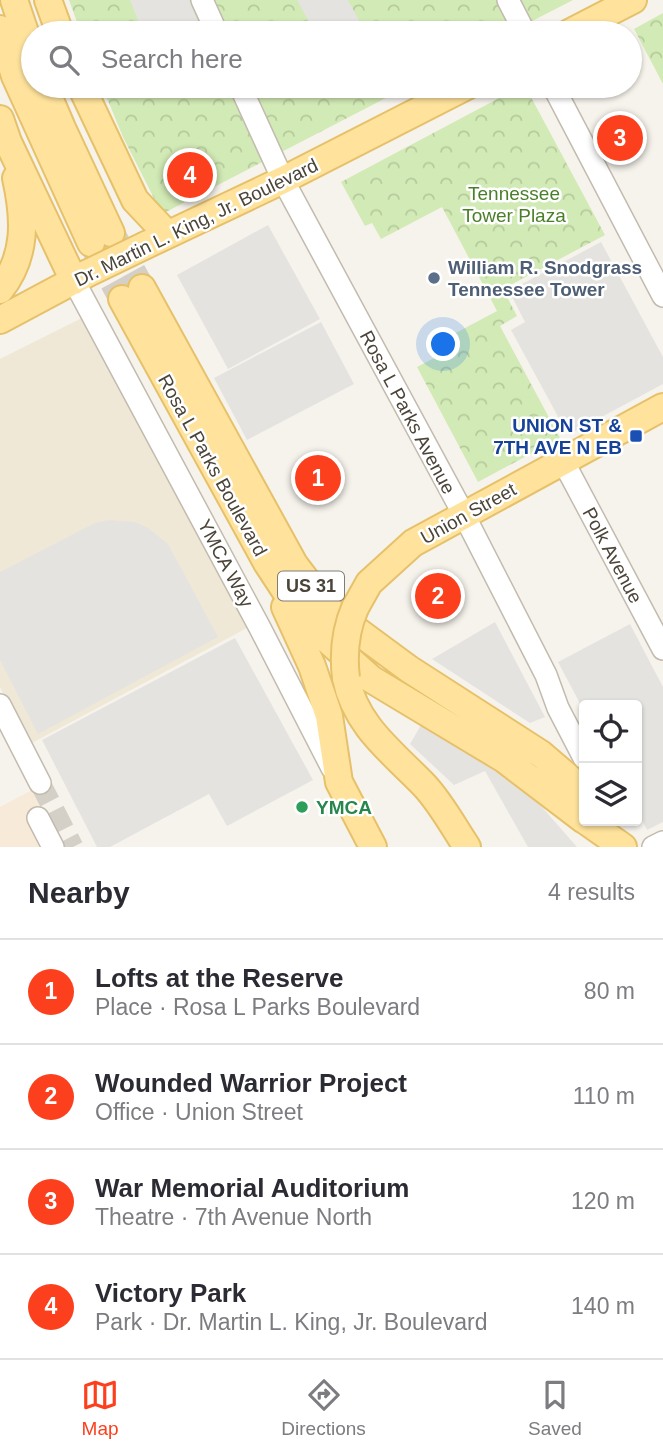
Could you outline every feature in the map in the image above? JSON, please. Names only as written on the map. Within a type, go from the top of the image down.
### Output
[{"type":"main road","points":[[14,0],[21,21]]},
{"type":"main road","points":[[48,0],[56,21]]},
{"type":"main road","points":[[592,21],[633,0]]},
{"type":"main road","points":[[0,29],[21,87]]},
{"type":"main road","points":[[27,98],[101,238],[67,140],[49,98]]},
{"type":"main road","points":[[87,98],[157,240]]},
{"type":"main road","name":"Dr. Martin L. King, Jr. Boulevard","points":[[0,320],[80,277],[283,180],[444,98]]},
{"type":"main road","points":[[4,131],[80,277]]},
{"type":"main road","points":[[0,290],[13,274],[21,247],[21,203],[4,131]]},
{"type":"main road","name":"Rosa L Parks Boulevard","points":[[579,787],[541,754],[409,669],[329,610],[293,564],[132,293],[267,563],[303,618],[371,679],[504,759],[579,815]]},
{"type":"main road","name":"Union Street","points":[[467,847],[436,800],[366,725],[349,693],[344,657],[345,640],[355,608],[369,583],[414,543],[663,407]]},
{"type":"main road","points":[[267,563],[312,666],[329,716],[339,782]]},
{"type":"main road","name":"YMCA Way","points":[[339,782],[373,847]]},
{"type":"main road","name":"Rosa L Parks Boulevard","points":[[593,826],[623,847]]},
{"type":"main road","points":[[621,826],[634,847]]},
{"type":"street","points":[[202,0],[211,21]]},
{"type":"street","points":[[508,0],[519,21]]},
{"type":"street","name":"Rosa L Parks Avenue","points":[[245,98],[283,180],[464,515],[546,674],[558,708],[579,748]]},
{"type":"street","points":[[558,98],[663,296]]},
{"type":"street","name":"YMCA Way","points":[[80,277],[339,782]]},
{"type":"street","name":"Polk Avenue","points":[[563,461],[663,649]]},
{"type":"street","points":[[0,705],[40,783]]},
{"type":"street","points":[[38,818],[52,847]]},
{"type":"street","points":[[653,847],[663,842]]},
{"type":"shaded area","points":[[130,0],[189,0],[198,21],[138,21]]},
{"type":"shaded area","points":[[297,0],[348,0],[359,21],[308,21]]},
{"type":"shaded area","points":[[268,225],[320,319],[228,369],[177,275]]},
{"type":"shaded area","points":[[601,242],[663,357],[663,384],[568,435],[511,330],[525,322],[509,291]]},
{"type":"shaded area","points":[[86,316],[247,628],[30,744],[0,687],[0,359]]},
{"type":"shaded area","points":[[321,322],[354,384],[247,440],[214,378]]},
{"type":"shaded area","points":[[108,520],[135,522],[148,528],[168,544],[218,637],[38,734],[0,660],[0,572],[95,523]]},
{"type":"shaded area","points":[[495,622],[545,717],[530,723],[432,659]]},
{"type":"shaded area","points":[[630,624],[663,687],[663,822],[647,830],[642,820],[642,700],[579,702],[558,662]]},
{"type":"shaded area","points":[[235,638],[313,780],[227,826],[209,794],[110,847],[97,847],[42,740]]},
{"type":"shaded area","points":[[421,725],[477,758],[534,798],[577,847],[528,847],[485,771],[454,785],[410,744]]},
{"type":"shaded area","points":[[34,789],[61,847],[0,847],[0,807]]},
{"type":"green space","points":[[69,0],[573,0],[532,21],[77,21]]},
{"type":"green space","points":[[663,13],[663,84],[642,44],[642,25]]},
{"type":"green space","points":[[107,98],[386,98],[162,214],[123,137]]},
{"type":"green space","name":"Tennessee Tower Plaza","points":[[499,98],[531,98],[605,235],[503,289],[517,316],[500,326],[560,438],[478,482],[417,367],[442,354],[437,343],[497,311],[442,207],[381,239],[372,223],[365,226],[341,182]]},
{"type":"tunnel","points":[[114,237],[142,288]]},
{"type":"tunnel","points":[[94,248],[122,299]]},
{"type":"tunnel","points":[[40,783],[73,847]]},
{"type":"place","name":"War Memorial Auditorium","points":[[620,138]]},
{"type":"place","name":"Victory Park","points":[[190,175]]},
{"type":"place","name":"William R. Snodgrass Tennessee Tower","points":[[434,278]]},
{"type":"place","name":"UNION ST & 7TH AVE N EB","points":[[636,436]]},
{"type":"place","name":"Lofts at the Reserve","points":[[318,478]]},
{"type":"place","name":"Wounded Warrior Project","points":[[438,596]]},
{"type":"place","name":"YMCA","points":[[302,807]]}]
